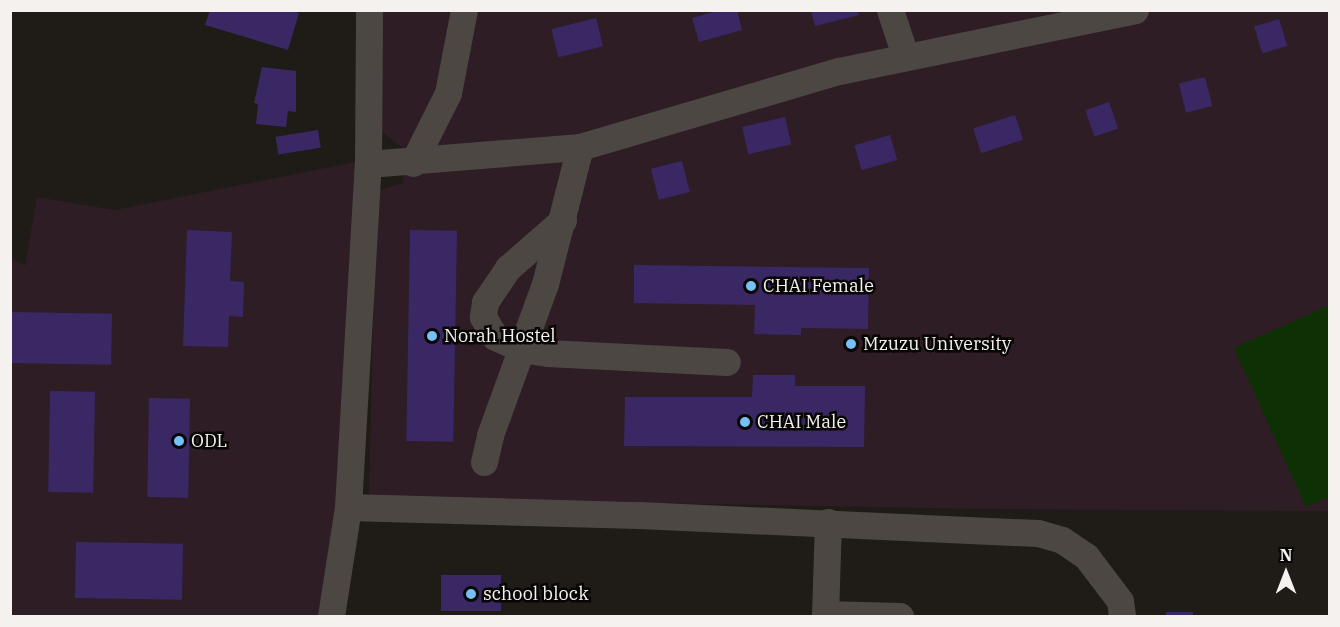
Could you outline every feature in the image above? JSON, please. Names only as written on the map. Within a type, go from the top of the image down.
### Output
[{"type":"street","points":[[331,616],[348,507],[368,164],[369,10]]},
{"type":"street","points":[[413,163],[448,93],[464,10]]},
{"type":"street","points":[[890,10],[905,56]]},
{"type":"street","points":[[368,164],[413,163],[580,147],[756,93],[905,56],[1135,10]]},
{"type":"street","points":[[483,462],[563,220],[580,147]]},
{"type":"street","points":[[563,220],[508,268],[485,302],[483,317],[495,337],[522,349],[727,362]]},
{"type":"street","points":[[348,507],[828,522],[1038,533],[1062,540],[1086,556],[1120,601],[1122,616]]},
{"type":"street","points":[[828,522],[825,615],[900,616]]},
{"type":"shaded area","name":"Mzuzu University","points":[[382,11],[1329,11],[1329,511],[981,509],[369,498],[376,191],[403,183],[404,149],[379,130]]},
{"type":"shaded area","name":"ODL","points":[[360,161],[340,616],[11,616],[10,257],[25,266],[37,197],[115,210]]},
{"type":"green space","points":[[1329,305],[1329,497],[1306,507],[1234,348]]},
{"type":"building","points":[[210,10],[289,10],[299,13],[288,50],[205,25]]},
{"type":"building","points":[[721,10],[737,10],[742,30],[699,42],[692,18]]},
{"type":"building","points":[[811,10],[857,10],[859,15],[815,26]]},
{"type":"building","points":[[596,18],[603,46],[558,57],[551,29]]},
{"type":"building","points":[[1279,19],[1287,46],[1262,53],[1254,27]]},
{"type":"building","points":[[262,67],[296,71],[296,112],[288,111],[286,127],[256,124],[258,104],[254,103]]},
{"type":"building","points":[[1205,77],[1212,106],[1186,113],[1179,84]]},
{"type":"building","points":[[1109,102],[1118,128],[1094,137],[1085,110]]},
{"type":"building","points":[[1015,115],[1023,140],[981,153],[973,129]]},
{"type":"building","points":[[785,117],[791,144],[748,154],[742,127]]},
{"type":"building","points":[[318,130],[321,148],[278,155],[276,137]]},
{"type":"building","points":[[890,135],[897,160],[862,170],[854,145]]},
{"type":"building","points":[[682,161],[690,192],[659,200],[651,169]]},
{"type":"building","points":[[187,230],[232,232],[230,281],[244,282],[243,317],[229,316],[228,347],[183,346]]},
{"type":"building","name":"Norah Hostel","points":[[410,230],[457,231],[453,442],[406,441]]},
{"type":"building","name":"CHAI Female","points":[[634,265],[869,268],[868,329],[801,328],[801,335],[754,334],[755,305],[634,303]]},
{"type":"building","points":[[10,312],[112,314],[111,365],[10,363]]},
{"type":"building","name":"CHAI Male","points":[[753,375],[795,375],[795,386],[865,386],[864,447],[624,446],[625,397],[752,397]]},
{"type":"building","points":[[50,391],[95,392],[93,493],[48,492]]},
{"type":"building","points":[[149,398],[190,399],[188,498],[147,497]]},
{"type":"building","points":[[76,542],[183,544],[182,600],[75,598]]},
{"type":"building","name":"school block","points":[[441,575],[501,575],[501,611],[441,611]]},
{"type":"building","points":[[1166,612],[1193,612],[1193,616],[1166,616]]},
{"type":"place","name":"CHAI Female","points":[[751,286]]},
{"type":"place","name":"Norah Hostel","points":[[432,336]]},
{"type":"place","name":"Mzuzu University","points":[[851,344]]},
{"type":"place","name":"CHAI Male","points":[[745,422]]},
{"type":"place","name":"ODL","points":[[179,441]]},
{"type":"place","name":"school block","points":[[471,594]]}]
